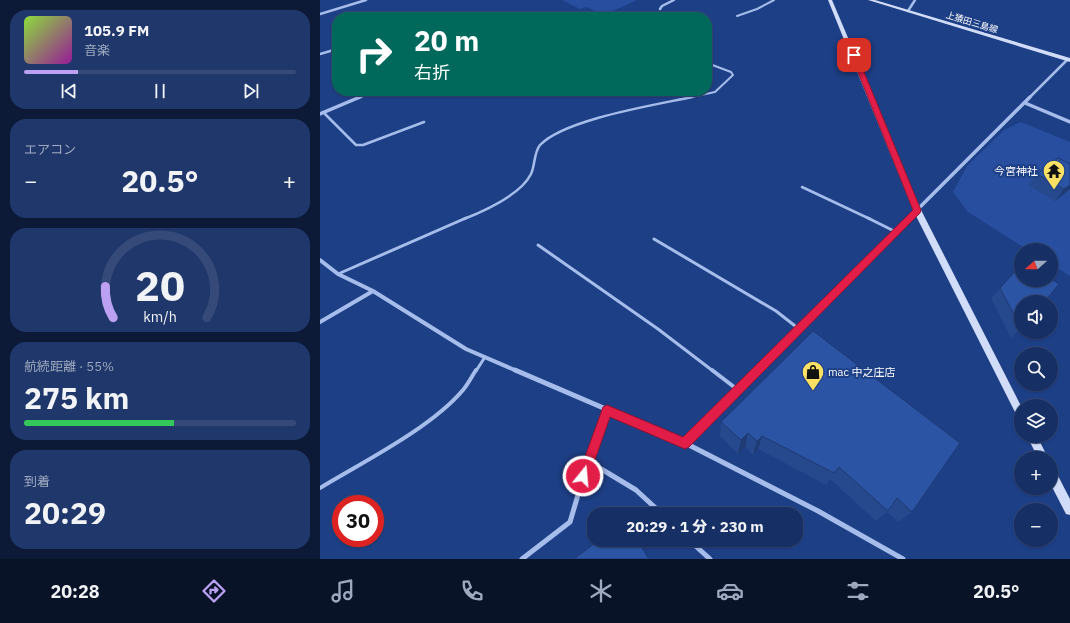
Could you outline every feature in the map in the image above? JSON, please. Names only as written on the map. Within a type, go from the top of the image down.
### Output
[{"type":"street","points":[[320,14],[366,0]]},
{"type":"street","points":[[660,9],[662,6],[674,0]]},
{"type":"street","points":[[830,0],[917,210],[1014,401]]},
{"type":"street","name":"上猿田三島線","points":[[870,0],[1069,59]]},
{"type":"street","points":[[908,11],[915,0]]},
{"type":"street","points":[[320,54],[332,50]]},
{"type":"street","points":[[685,443],[1069,59]]},
{"type":"street","points":[[322,113],[362,96]]},
{"type":"street","points":[[1025,103],[1070,122]]},
{"type":"street","points":[[320,260],[338,274],[373,290],[466,349],[685,443],[818,511],[902,559]]},
{"type":"street","points":[[320,322],[373,290]]},
{"type":"street","points":[[522,559],[570,522],[588,461],[607,410]]},
{"type":"street","points":[[588,461],[636,490],[654,507]]},
{"type":"street","points":[[1058,487],[1070,510]]},
{"type":"street","points":[[697,547],[710,559]]},
{"type":"lane","points":[[737,16],[757,9],[774,0]]},
{"type":"lane","points":[[712,65],[731,72],[733,75],[715,92],[712,93]]},
{"type":"lane","points":[[338,274],[472,216],[500,201],[520,187],[531,174],[540,146],[557,133],[608,114],[696,96]]},
{"type":"lane","points":[[322,113],[356,145],[363,145],[424,122]]},
{"type":"lane","points":[[802,187],[896,232]]},
{"type":"lane","points":[[654,239],[776,311],[800,329]]},
{"type":"lane","points":[[538,245],[658,329],[738,390]]},
{"type":"lane","points":[[320,488],[404,437],[441,411],[463,390],[485,356]]},
{"type":"shaded area","points":[[562,0],[637,0],[611,12],[597,12],[586,7],[580,9]]},
{"type":"shaded area","points":[[1021,122],[1070,142],[1070,276],[1058,268],[1058,243],[1017,243],[968,212],[953,192],[967,166],[1004,130]]},
{"type":"building","points":[[1058,158],[1070,164],[1070,185],[1064,189],[1037,174]]},
{"type":"building","points":[[1014,273],[1014,287],[1056,287],[1050,295],[1014,295],[1014,315],[1000,288]]},
{"type":"building","name":"mac 中之庄店","points":[[813,331],[960,443],[912,512],[897,498],[888,511],[839,467],[834,473],[762,436],[757,441],[748,433],[741,440],[721,422]]},
{"type":"building","points":[[590,547],[641,547],[649,559],[574,559]]},
{"type":"place","name":"今宮神社","points":[[1054,190]]},
{"type":"place","name":"mac 中之庄店","points":[[813,392]]},
{"type":"route","points":[[583,476],[607,410],[685,443],[917,210],[854,55]]}]
